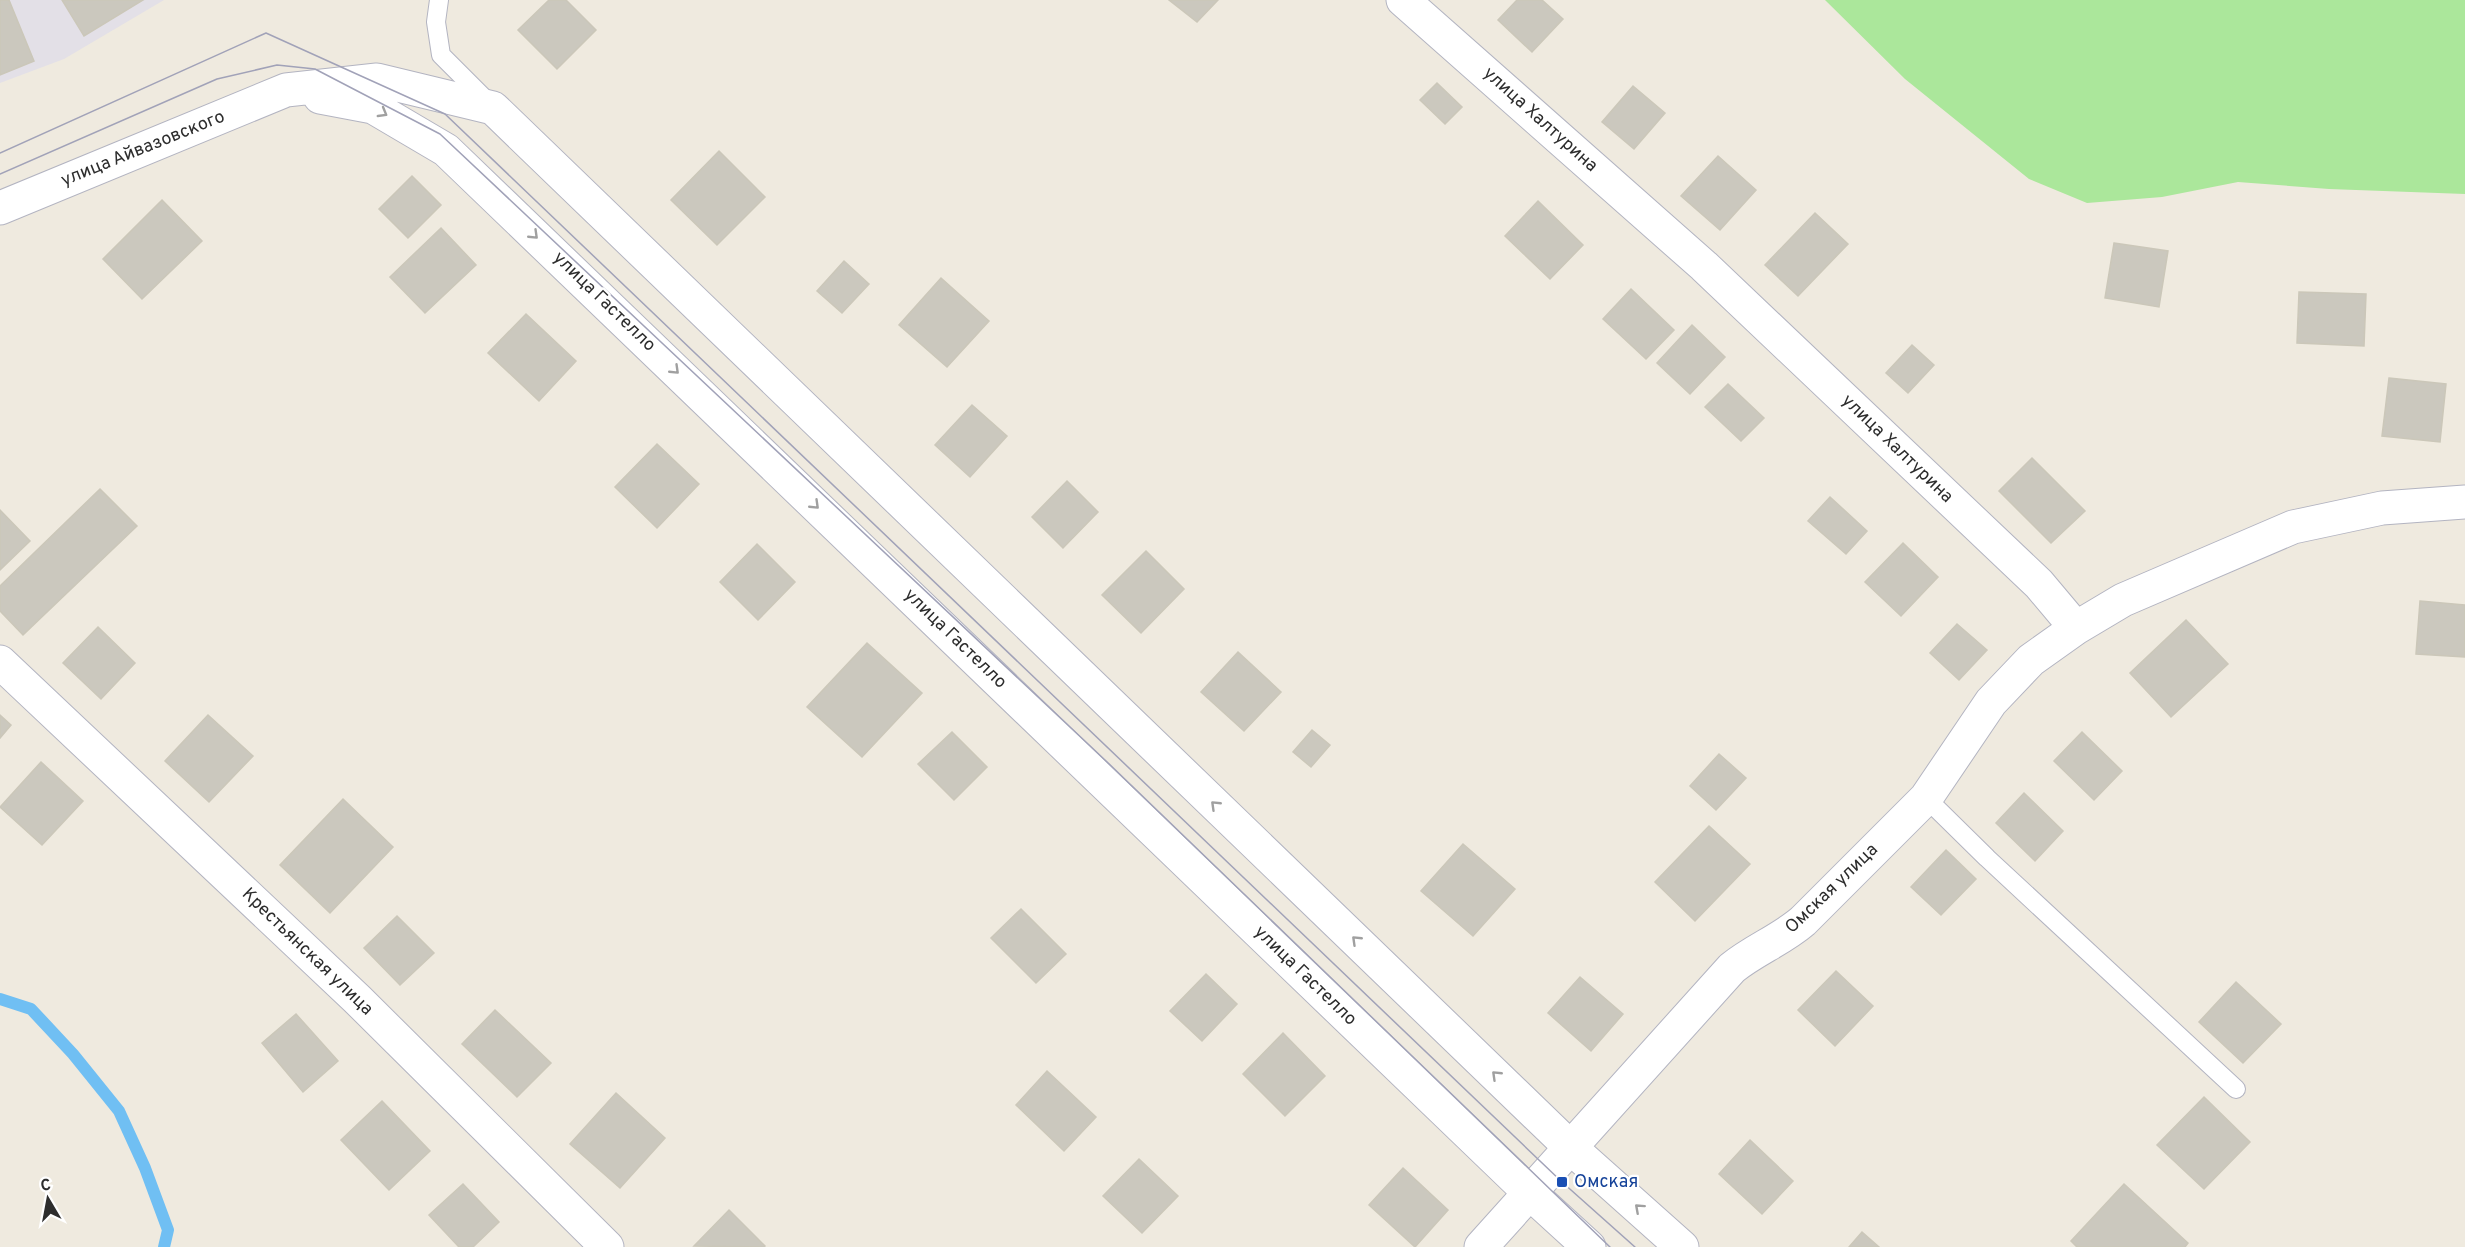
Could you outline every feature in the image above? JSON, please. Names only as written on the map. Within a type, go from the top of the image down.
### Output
[{"type":"street","name":"улица Халтурина","points":[[1403,0],[1704,266],[2039,584],[2076,628]]},
{"type":"street","name":"улица Айвазовского","points":[[0,208],[286,90],[377,80],[493,108]]},
{"type":"street","name":"улица Гастелло","points":[[286,90],[373,107],[446,150],[1530,1193],[1589,1247]]},
{"type":"street","points":[[493,108],[1571,1148],[1683,1247]]},
{"type":"street","points":[[2076,628],[2123,600],[2293,527],[2382,508],[2465,502]]},
{"type":"street","name":"Омская улица","points":[[1481,1247],[1732,968],[1746,957],[1785,936],[1803,921],[1926,798],[1991,702],[2031,660],[2076,628]]},
{"type":"street","name":"Крестьянская улица","points":[[0,662],[357,999],[608,1247]]},
{"type":"lane","points":[[439,0],[436,22],[441,55],[493,108]]},
{"type":"lane","points":[[1926,798],[1987,858],[2236,1089]]},
{"type":"shaded area","points":[[0,0],[164,0],[64,59],[0,83]]},
{"type":"green space","points":[[1825,0],[2465,0],[2465,194],[2329,189],[2238,182],[2162,197],[2087,203],[2029,179],[1905,79]]},
{"type":"building","points":[[0,0],[9,0],[34,61],[0,75]]},
{"type":"building","points":[[62,0],[143,0],[84,36]]},
{"type":"building","points":[[549,0],[566,0],[596,30],[557,69],[518,30]]},
{"type":"building","points":[[1169,0],[1218,0],[1197,22]]},
{"type":"building","points":[[1517,0],[1542,0],[1563,19],[1532,52],[1498,20]]},
{"type":"building","points":[[1437,83],[1462,107],[1445,124],[1420,100]]},
{"type":"building","points":[[1633,86],[1665,113],[1634,149],[1602,122]]},
{"type":"building","points":[[719,151],[765,197],[717,245],[671,200]]},
{"type":"building","points":[[1718,156],[1756,190],[1720,230],[1681,196]]},
{"type":"building","points":[[412,176],[441,205],[408,238],[379,209]]},
{"type":"building","points":[[162,200],[202,241],[142,299],[103,259]]},
{"type":"building","points":[[1538,201],[1583,245],[1550,279],[1505,236]]},
{"type":"building","points":[[1815,213],[1848,244],[1798,296],[1765,265]]},
{"type":"building","points":[[441,228],[476,265],[425,313],[390,277]]},
{"type":"building","points":[[2114,243],[2168,251],[2159,307],[2105,298]]},
{"type":"building","points":[[844,261],[869,284],[842,313],[817,291]]},
{"type":"building","points":[[941,278],[989,321],[947,367],[899,325]]},
{"type":"building","points":[[1631,289],[1674,330],[1646,359],[1603,319]]},
{"type":"building","points":[[2299,292],[2366,294],[2364,346],[2297,343]]},
{"type":"building","points":[[526,314],[576,361],[539,401],[488,353]]},
{"type":"building","points":[[1692,325],[1725,357],[1690,394],[1657,363]]},
{"type":"building","points":[[1912,345],[1934,365],[1908,393],[1886,373]]},
{"type":"building","points":[[2389,378],[2446,384],[2440,442],[2382,436]]},
{"type":"building","points":[[1728,384],[1764,418],[1741,441],[1705,407]]},
{"type":"building","points":[[972,405],[1007,436],[970,477],[935,445]]},
{"type":"building","points":[[657,444],[699,484],[657,528],[615,487]]},
{"type":"building","points":[[2032,458],[2085,511],[2051,543],[1999,491]]},
{"type":"building","points":[[1067,481],[1098,512],[1063,548],[1032,517]]},
{"type":"building","points":[[100,489],[137,526],[23,635],[0,611],[0,586]]},
{"type":"building","points":[[1830,497],[1867,531],[1846,554],[1808,521]]},
{"type":"building","points":[[0,510],[30,541],[0,570]]},
{"type":"building","points":[[1903,543],[1938,577],[1901,616],[1865,582]]},
{"type":"building","points":[[757,544],[795,582],[758,620],[720,582]]},
{"type":"building","points":[[1146,551],[1184,589],[1141,633],[1102,595]]},
{"type":"building","points":[[2420,601],[2465,605],[2465,657],[2416,654]]},
{"type":"building","points":[[2186,620],[2228,664],[2171,717],[2130,673]]},
{"type":"building","points":[[1957,624],[1987,650],[1959,680],[1930,653]]},
{"type":"building","points":[[98,627],[135,663],[101,699],[63,663]]},
{"type":"building","points":[[867,643],[922,693],[862,757],[807,707]]},
{"type":"building","points":[[1238,652],[1281,692],[1244,731],[1201,692]]},
{"type":"building","points":[[0,715],[11,725],[0,738]]},
{"type":"building","points":[[208,715],[253,756],[209,802],[165,761]]},
{"type":"building","points":[[1312,730],[1330,745],[1311,767],[1293,752]]},
{"type":"building","points":[[952,732],[987,767],[954,800],[918,764]]},
{"type":"building","points":[[2082,732],[2122,771],[2094,800],[2054,761]]},
{"type":"building","points":[[1719,754],[1746,778],[1716,810],[1690,786]]},
{"type":"building","points":[[41,762],[83,801],[42,845],[0,807]]},
{"type":"building","points":[[2024,793],[2063,831],[2035,861],[1996,823]]},
{"type":"building","points":[[343,799],[393,847],[330,913],[280,865]]},
{"type":"building","points":[[1709,826],[1750,864],[1695,921],[1655,882]]},
{"type":"building","points":[[1463,844],[1515,889],[1473,936],[1421,891]]},
{"type":"building","points":[[1946,850],[1976,879],[1941,915],[1911,887]]},
{"type":"building","points":[[1021,909],[1066,954],[1036,983],[991,938]]},
{"type":"building","points":[[397,916],[434,953],[400,985],[364,948]]},
{"type":"building","points":[[1836,971],[1873,1006],[1835,1046],[1798,1010]]},
{"type":"building","points":[[1206,974],[1237,1004],[1202,1041],[1170,1011]]},
{"type":"building","points":[[1580,977],[1623,1014],[1591,1051],[1548,1013]]},
{"type":"building","points":[[2236,982],[2281,1024],[2243,1063],[2199,1022]]},
{"type":"building","points":[[495,1010],[551,1063],[517,1097],[462,1044]]},
{"type":"building","points":[[296,1014],[338,1061],[303,1092],[262,1043]]},
{"type":"building","points":[[1283,1033],[1325,1076],[1285,1116],[1243,1074]]},
{"type":"building","points":[[1047,1071],[1096,1117],[1064,1151],[1016,1105]]},
{"type":"building","points":[[616,1093],[665,1138],[620,1188],[570,1144]]},
{"type":"building","points":[[2204,1097],[2250,1142],[2204,1189],[2157,1145]]},
{"type":"building","points":[[382,1101],[430,1151],[389,1190],[341,1140]]},
{"type":"building","points":[[1750,1140],[1793,1181],[1762,1214],[1719,1174]]},
{"type":"building","points":[[1139,1159],[1178,1196],[1142,1233],[1103,1196]]},
{"type":"building","points":[[1403,1168],[1448,1210],[1415,1247],[1369,1205]]},
{"type":"building","points":[[463,1184],[499,1222],[473,1247],[459,1247],[429,1215]]},
{"type":"building","points":[[2124,1184],[2188,1243],[2185,1247],[2077,1247],[2071,1241]]},
{"type":"building","points":[[729,1210],[765,1246],[764,1247],[694,1246]]},
{"type":"building","points":[[1862,1232],[1879,1247],[1849,1247]]},
{"type":"waterway","points":[[0,999],[31,1009],[73,1054],[119,1111],[145,1168],[168,1230],[164,1247]]},
{"type":"tram line","points":[[0,153],[266,33],[445,114],[1562,1182],[1635,1247]]},
{"type":"tram line","points":[[0,174],[217,79],[277,65],[315,69],[440,134],[1105,760],[1610,1247]]},
{"type":"place","name":"Омская","points":[[1562,1182]]}]
